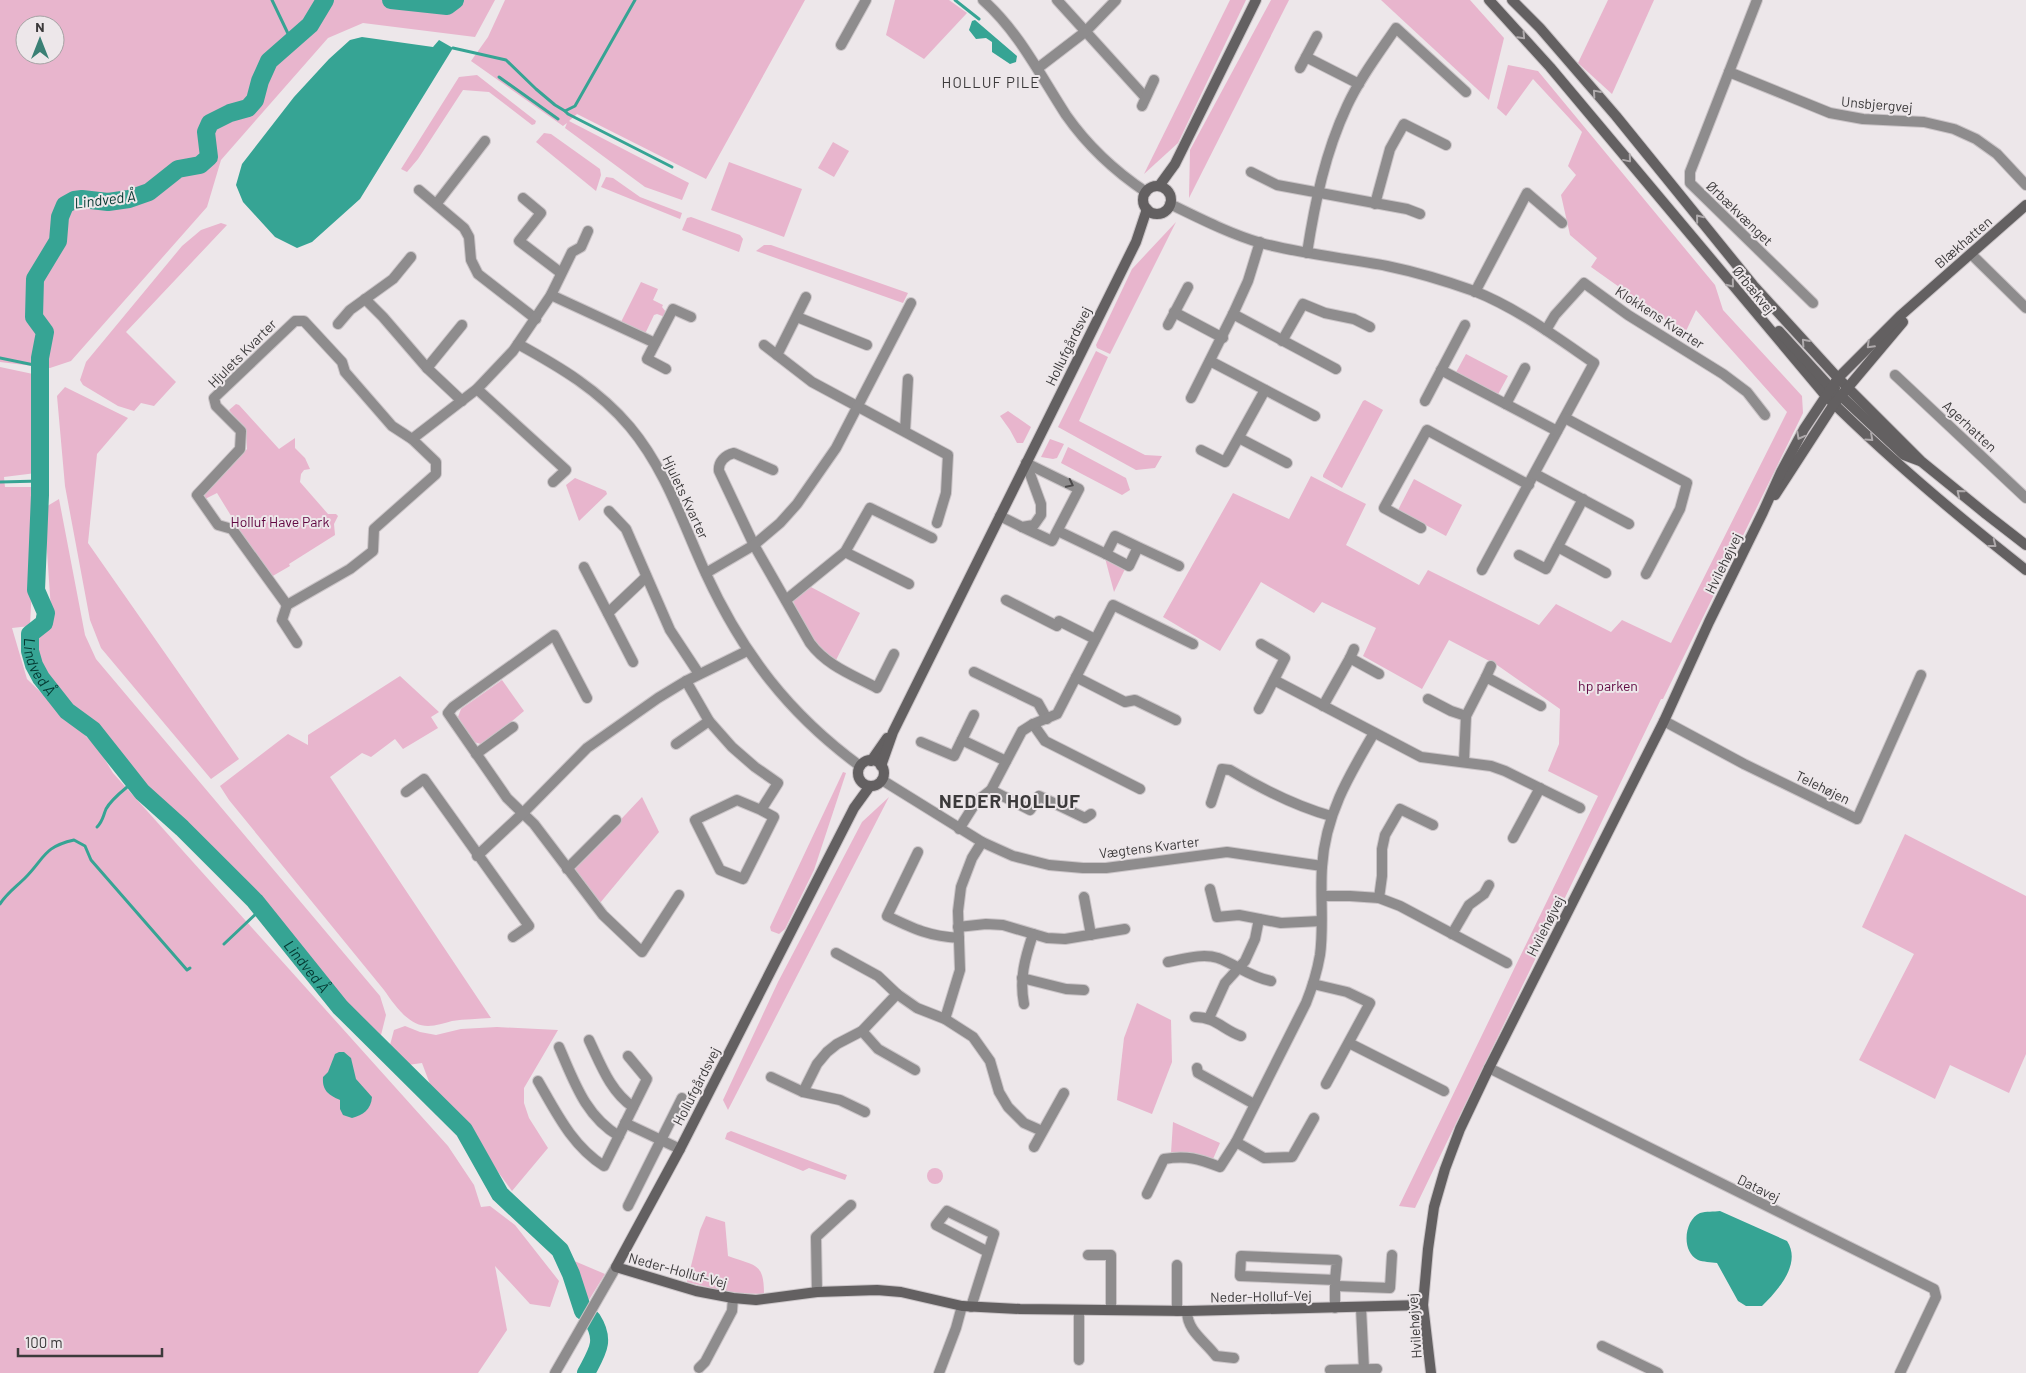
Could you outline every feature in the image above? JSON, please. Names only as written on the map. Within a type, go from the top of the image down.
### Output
[{"type":"street","points":[[840,45],[866,0]]},
{"type":"street","points":[[983,0],[1007,24],[1038,68],[1067,116],[1112,165],[1146,192]]},
{"type":"street","points":[[1056,0],[1143,102],[1154,80]]},
{"type":"street","points":[[1038,68],[1085,32],[1116,0]]},
{"type":"street","points":[[1163,188],[1256,0]]},
{"type":"street","name":"Ørbækvej","points":[[1489,0],[1550,67],[1761,320],[1778,331],[1828,391]]},
{"type":"street","name":"Ørbækvej","points":[[1512,0],[1540,28],[1616,116],[1753,285],[1838,378],[1922,462],[2026,545]]},
{"type":"street","points":[[1729,72],[1757,0]]},
{"type":"street","points":[[1307,253],[1317,193],[1335,135],[1359,84],[1396,28],[1466,92]]},
{"type":"street","points":[[1300,68],[1317,36]]},
{"type":"street","points":[[1306,57],[1359,84]]},
{"type":"street","name":"Unsbjergvej","points":[[1729,72],[1830,114],[1863,119],[1924,122],[1954,129],[1976,139],[1997,154],[2026,185]]},
{"type":"street","name":"Ørbækvænget","points":[[1729,72],[1690,172],[1690,183],[1813,303]]},
{"type":"street","points":[[1375,204],[1390,149],[1404,124],[1446,145]]},
{"type":"street","points":[[437,204],[485,141]]},
{"type":"street","points":[[1251,172],[1277,185],[1406,209],[1420,214]]},
{"type":"street","points":[[1151,187],[1163,188],[1171,197],[1170,204],[1165,211],[1152,211],[1143,201],[1146,192],[1151,187]]},
{"type":"street","points":[[419,190],[464,228],[469,237],[471,260],[478,274],[536,319]]},
{"type":"street","points":[[1475,292],[1527,193],[1562,223]]},
{"type":"street","points":[[523,198],[541,213],[519,241],[561,273]]},
{"type":"street","points":[[1170,204],[1210,223],[1260,242],[1307,253],[1388,266],[1427,276],[1475,292],[1546,330],[1594,363],[1482,570]]},
{"type":"street","name":"Blækhatten","points":[[1828,391],[1870,344],[2026,205]]},
{"type":"street","name":"Hollufgårdsvej","points":[[881,766],[893,732],[1152,211]]},
{"type":"street","points":[[412,439],[477,389],[518,344],[551,295],[572,252],[581,247],[588,231]]},
{"type":"street","points":[[1190,398],[1223,338],[1248,280],[1260,242]]},
{"type":"street","points":[[1971,254],[2026,308]]},
{"type":"street","points":[[338,324],[350,310],[392,279],[411,256]]},
{"type":"street","name":"Klokkens Kvarter","points":[[1546,330],[1555,315],[1584,283],[1628,315],[1723,374],[1747,392],[1765,415]]},
{"type":"street","points":[[1168,325],[1188,287]]},
{"type":"street","points":[[551,295],[655,343]]},
{"type":"street","points":[[776,355],[797,318],[806,297]]},
{"type":"street","points":[[365,299],[427,368],[462,401]]},
{"type":"street","name":"Blækhatten","points":[[1848,387],[1903,322],[1918,300]]},
{"type":"street","points":[[706,574],[754,545],[780,523],[812,484],[836,448],[911,303]]},
{"type":"street","points":[[1282,341],[1303,304],[1325,314],[1354,319],[1370,327]]},
{"type":"street","points":[[666,369],[647,359],[673,309],[691,317]]},
{"type":"street","points":[[1174,312],[1223,338]]},
{"type":"street","points":[[1233,314],[1336,369]]},
{"type":"street","points":[[797,318],[867,345]]},
{"type":"street","name":"Hjulets Kvarter","points":[[295,321],[304,322],[342,362],[345,372],[392,426],[412,439],[436,462],[436,474],[374,530],[373,551],[350,570],[287,605],[232,529],[218,525],[197,495],[240,449],[241,431],[216,406],[214,398],[295,321]]},
{"type":"street","points":[[1425,401],[1465,325]]},
{"type":"street","points":[[427,368],[462,326]]},
{"type":"street","name":"Hjulets Kvarter","points":[[518,344],[553,363],[582,382],[614,409],[630,427],[661,472],[724,613],[747,651],[774,687],[802,717],[835,748],[860,766]]},
{"type":"street","points":[[764,345],[812,382],[948,456],[946,493],[937,523]]},
{"type":"street","points":[[1210,361],[1315,416]]},
{"type":"street","points":[[1506,404],[1525,368]]},
{"type":"street","points":[[1442,370],[1557,431]]},
{"type":"street","name":"Agerhatten","points":[[1895,374],[2026,498]]},
{"type":"street","points":[[905,431],[908,379]]},
{"type":"street","points":[[1828,391],[1848,387]]},
{"type":"street","name":"Hvilehøjvej","points":[[1763,512],[1848,387]]},
{"type":"street","points":[[477,389],[566,470],[553,482]]},
{"type":"street","points":[[1201,450],[1225,462],[1264,390]]},
{"type":"street","points":[[1828,391],[1904,456],[1922,462]]},
{"type":"street","name":"Hvilehøjvej","points":[[1431,1373],[1423,1306],[1428,1249],[1434,1207],[1460,1129],[1664,721],[1781,472],[1804,429],[1828,391]]},
{"type":"street","points":[[1838,400],[1857,426],[1958,517],[2026,570]]},
{"type":"street","points":[[1565,418],[1687,484],[1680,509],[1646,574]]},
{"type":"street","points":[[1421,528],[1384,508],[1427,430],[1529,485]]},
{"type":"street","points":[[1239,438],[1288,464]]},
{"type":"street","points":[[772,470],[734,453],[721,461],[719,466],[719,471],[754,545],[818,654],[829,663],[877,688],[894,654]]},
{"type":"street","points":[[1022,527],[1034,525],[1041,515],[1041,504],[1026,463]]},
{"type":"street","points":[[1000,516],[1052,541],[1079,489],[1026,463]]},
{"type":"street","points":[[1535,474],[1629,524]]},
{"type":"street","points":[[1519,555],[1546,569],[1583,499]]},
{"type":"street","points":[[786,600],[845,552],[870,508],[932,538]]},
{"type":"street","points":[[610,511],[626,529],[670,630],[698,674]]},
{"type":"street","points":[[1058,531],[1129,566],[1138,547]]},
{"type":"street","points":[[1106,554],[1115,536],[1179,566]]},
{"type":"street","points":[[1558,547],[1606,574]]},
{"type":"street","points":[[845,552],[909,584]]},
{"type":"street","points":[[584,567],[633,662]]},
{"type":"street","points":[[608,613],[646,577]]},
{"type":"street","points":[[1006,600],[1057,626],[1059,621],[1096,640]]},
{"type":"street","points":[[287,605],[282,620],[297,644]]},
{"type":"street","points":[[959,829],[976,802],[992,790],[1022,731],[1057,714],[1113,605],[1193,644]]},
{"type":"street","points":[[586,698],[554,635],[453,707],[448,713],[507,798],[534,824],[603,916],[642,952],[679,895]]},
{"type":"street","points":[[1259,709],[1285,658],[1261,644]]},
{"type":"street","points":[[477,856],[523,814],[587,748],[658,698],[686,681],[747,651]]},
{"type":"street","points":[[1323,706],[1352,653],[1379,674]]},
{"type":"street","points":[[1464,762],[1466,716],[1491,666]]},
{"type":"street","points":[[974,672],[1038,703],[1047,719]]},
{"type":"street","name":"Telehøjen","points":[[1664,721],[1760,772],[1857,819],[1921,674]]},
{"type":"street","points":[[1076,677],[1125,702],[1135,700],[1176,720]]},
{"type":"street","points":[[1486,677],[1541,706]]},
{"type":"street","points":[[1274,680],[1421,757],[1491,766],[1580,808]]},
{"type":"street","points":[[686,681],[709,721],[732,747],[755,767],[778,783],[762,810]]},
{"type":"street","points":[[1428,699],[1451,711],[1466,716]]},
{"type":"street","points":[[921,742],[954,756],[974,715]]},
{"type":"street","points":[[676,744],[709,721]]},
{"type":"street","points":[[1033,724],[1044,741],[1140,789]]},
{"type":"street","points":[[476,754],[513,727]]},
{"type":"street","name":"Hollufgårdsvej","points":[[871,760],[893,732]]},
{"type":"street","points":[[1147,1194],[1164,1159],[1182,1156],[1199,1159],[1220,1167],[1236,1142],[1306,1003],[1320,955],[1322,866],[1331,816],[1347,779],[1374,733]]},
{"type":"street","points":[[962,740],[1006,761]]},
{"type":"street","points":[[871,760],[881,766],[884,773],[882,780],[877,785],[865,784],[858,774],[860,766],[871,760]]},
{"type":"street","points":[[1211,803],[1222,768],[1230,770],[1277,796],[1306,809],[1331,816]]},
{"type":"street","points":[[406,792],[424,779],[477,856],[529,926],[513,937]]},
{"type":"street","name":"Vægtens Kvarter","points":[[882,780],[982,842],[1013,856],[1049,865],[1106,868],[1227,852],[1322,866]]},
{"type":"street","name":"Hollufgårdsvej","points":[[555,1373],[616,1267],[680,1149],[865,784]]},
{"type":"street","points":[[1513,838],[1540,788]]},
{"type":"street","points":[[992,790],[1030,810],[1039,796],[1084,818],[1091,814]]},
{"type":"street","points":[[736,800],[762,810],[774,817],[743,878],[720,870],[695,820],[736,800]]},
{"type":"street","points":[[1379,898],[1382,876],[1382,849],[1386,835],[1400,808],[1432,825]]},
{"type":"street","points":[[567,869],[616,820]]},
{"type":"street","points":[[945,1019],[960,970],[958,927],[961,887],[972,858],[982,842]]},
{"type":"street","points":[[918,852],[887,916],[921,933],[938,937],[959,938]]},
{"type":"street","points":[[1452,934],[1469,905],[1484,894],[1489,885]]},
{"type":"street","points":[[1210,889],[1217,917],[1238,915],[1281,923],[1321,921]]},
{"type":"street","points":[[1322,896],[1379,898],[1400,906],[1507,963]]},
{"type":"street","points":[[1084,897],[1091,936]]},
{"type":"street","points":[[1209,1018],[1225,983],[1245,961],[1255,939],[1259,919]]},
{"type":"street","points":[[958,927],[986,924],[1003,925],[1047,938],[1065,939],[1125,929]]},
{"type":"street","points":[[1024,1004],[1022,978],[1024,962],[1033,934]]},
{"type":"street","points":[[836,953],[878,976],[897,994],[917,1008],[945,1019],[973,1036],[990,1061],[999,1092],[1008,1107],[1024,1123],[1042,1132]]},
{"type":"street","points":[[1168,962],[1205,956],[1217,958],[1257,978],[1271,980]]},
{"type":"street","points":[[1022,978],[1066,989],[1084,990]]},
{"type":"street","points":[[1313,984],[1347,992],[1370,1003],[1326,1084]]},
{"type":"street","points":[[803,1092],[818,1064],[827,1052],[837,1044],[862,1031],[897,994]]},
{"type":"street","points":[[1196,1018],[1209,1018],[1241,1036]]},
{"type":"street","points":[[862,1031],[878,1049],[915,1070]]},
{"type":"street","points":[[589,1040],[614,1090],[633,1107]]},
{"type":"street","points":[[1349,1043],[1444,1090]]},
{"type":"street","points":[[559,1047],[576,1088],[592,1113],[604,1128],[619,1136]]},
{"type":"street","points":[[538,1081],[575,1142],[590,1157],[604,1166],[647,1079],[628,1056]]},
{"type":"street","points":[[1197,1068],[1198,1073],[1254,1104]]},
{"type":"street","name":"Datavej","points":[[1489,1068],[1934,1289],[1936,1298],[1900,1373]]},
{"type":"street","points":[[771,1078],[803,1092],[840,1100],[865,1112]]},
{"type":"street","points":[[1034,1147],[1064,1093]]},
{"type":"street","points":[[628,1206],[682,1098]]},
{"type":"street","points":[[1236,1142],[1264,1158],[1292,1157],[1314,1118]]},
{"type":"street","points":[[625,1123],[680,1149]]},
{"type":"street","points":[[817,1292],[816,1237],[851,1205]]},
{"type":"street","points":[[939,1373],[988,1252],[994,1234],[947,1211],[936,1225],[988,1252]]},
{"type":"street","points":[[1088,1255],[1111,1255],[1111,1310]]},
{"type":"street","name":"Neder-Holluf-Vej","points":[[1335,1308],[1336,1283],[1337,1260],[1241,1256],[1240,1276],[1336,1283],[1390,1288],[1392,1255]]},
{"type":"street","points":[[1177,1265],[1182,1311],[1187,1321],[1216,1356],[1234,1358]]},
{"type":"street","name":"Neder-Holluf-Vej","points":[[616,1267],[696,1291],[756,1300],[817,1292],[877,1290],[901,1292],[966,1306],[1079,1310],[1182,1311],[1423,1306]]},
{"type":"street","name":"Neder-Holluf-Vej","points":[[699,1368],[705,1362],[732,1310],[733,1298]]},
{"type":"street","points":[[1361,1308],[1364,1369]]},
{"type":"street","points":[[1079,1310],[1079,1360]]},
{"type":"street","points":[[1602,1346],[1658,1373]]},
{"type":"street","points":[[1330,1370],[1377,1369]]},
{"type":"green space","points":[[0,0],[495,0],[475,37],[363,23],[328,38],[221,160],[207,207],[71,361],[50,368],[0,362]]},
{"type":"green space","points":[[505,0],[805,0],[706,179],[577,114],[569,121],[689,183],[682,200],[645,187],[565,128],[567,123],[563,126],[471,61],[488,37]]},
{"type":"green space","points":[[895,0],[949,0],[967,13],[924,59],[886,35]]},
{"type":"green space","points":[[1230,0],[1246,0],[1178,143],[1144,174]]},
{"type":"green space","points":[[1271,0],[1289,0],[1189,198],[1190,150]]},
{"type":"green space","points":[[1381,0],[1470,0],[1504,38],[1489,100]]},
{"type":"green space","points":[[1608,0],[1654,0],[1612,94],[1578,63]]},
{"type":"green space","name":"hp parken","points":[[1508,65],[1538,71],[1715,285],[1723,310],[1802,396],[1803,413],[1663,699],[1661,699],[1415,1208],[1399,1206],[1598,796],[1548,771],[1559,744],[1560,709],[1497,665],[1449,640],[1422,689],[1363,656],[1376,628],[1322,602],[1314,613],[1261,582],[1220,651],[1163,617],[1233,493],[1289,519],[1311,476],[1366,504],[1346,545],[1419,585],[1428,570],[1539,625],[1556,604],[1611,632],[1622,620],[1671,643],[1787,412],[1696,310],[1686,331],[1670,323],[1591,267],[1597,258],[1570,235],[1561,195],[1576,175],[1568,166],[1582,132],[1533,79],[1506,116],[1497,108]]},
{"type":"green space","points":[[477,75],[536,121],[535,124],[532,125],[489,92],[463,90],[418,159],[407,172],[401,169],[459,77]]},
{"type":"green space","points":[[544,133],[551,134],[600,169],[601,175],[596,191],[536,142]]},
{"type":"green space","points":[[833,142],[849,151],[834,177],[818,168]]},
{"type":"green space","points":[[729,162],[802,189],[784,237],[711,210]]},
{"type":"green space","points":[[606,177],[613,178],[640,197],[682,213],[680,219],[601,187]]},
{"type":"green space","points":[[691,217],[740,235],[743,239],[739,252],[682,230],[687,218]]},
{"type":"green space","points":[[1176,222],[1110,354],[1097,348],[1096,345],[1132,269]]},
{"type":"green space","points":[[221,223],[227,225],[126,332],[176,382],[154,406],[141,403],[134,411],[118,406],[83,385],[80,380],[86,362],[182,246],[201,230]]},
{"type":"green space","points":[[764,245],[771,245],[908,293],[903,303],[756,251]]},
{"type":"green space","points":[[641,282],[658,289],[653,300],[663,305],[662,307],[666,312],[665,317],[657,314],[654,315],[644,336],[620,324]]},
{"type":"green space","points":[[1096,351],[1108,357],[1079,421],[1145,455],[1162,456],[1155,468],[1136,470],[1058,427]]},
{"type":"green space","points":[[1466,354],[1508,376],[1496,398],[1454,376]]},
{"type":"green space","points":[[0,367],[33,374],[36,473],[4,477],[5,487],[37,487],[30,626],[12,628],[27,679],[98,748],[113,773],[448,1146],[474,1185],[481,1207],[490,1206],[515,1225],[559,1281],[550,1307],[530,1304],[495,1266],[507,1330],[478,1373],[0,1373]]},
{"type":"green space","points":[[65,387],[128,418],[97,454],[88,543],[239,759],[211,779],[101,648],[90,620],[65,486],[57,396]]},
{"type":"green space","points":[[1365,400],[1383,410],[1342,488],[1323,477],[1323,475]]},
{"type":"green space","name":"Holluf Have Park","points":[[236,404],[279,449],[295,438],[295,448],[305,458],[310,469],[304,470],[301,474],[300,482],[328,514],[336,514],[338,516],[334,524],[335,535],[271,577],[238,535],[241,532],[217,493],[205,499],[205,494],[247,449],[246,431],[229,410]]},
{"type":"green space","points":[[1008,411],[1031,427],[1023,443],[1017,443],[1000,416]]},
{"type":"green space","points":[[1050,439],[1064,444],[1057,458],[1041,457]]},
{"type":"green space","points":[[1068,447],[1126,478],[1130,490],[1122,495],[1061,463]]},
{"type":"green space","points":[[575,478],[606,491],[607,494],[579,521],[566,485]]},
{"type":"green space","points":[[1414,479],[1462,505],[1446,536],[1398,510]]},
{"type":"green space","points":[[59,499],[85,635],[96,659],[380,996],[386,1015],[381,1035],[333,992],[250,890],[207,846],[140,786],[93,722],[70,709],[39,669],[31,644],[35,634],[52,624],[44,508]]},
{"type":"green space","points":[[1105,558],[1125,569],[1114,592]]},
{"type":"green space","points":[[809,586],[860,613],[835,662],[803,625],[795,607],[793,598]]},
{"type":"green space","points":[[400,676],[439,712],[431,717],[438,728],[403,749],[395,739],[371,757],[362,753],[330,777],[491,1018],[457,1020],[428,1026],[414,1022],[402,1013],[229,800],[220,786],[288,734],[308,745],[308,735]]},
{"type":"green space","points":[[502,680],[524,711],[484,745],[474,742],[458,717],[461,709]]},
{"type":"green space","points":[[843,772],[846,773],[814,870],[785,929],[779,934],[771,931],[770,927]]},
{"type":"green space","points":[[642,797],[659,832],[600,903],[575,874],[576,867]]},
{"type":"green space","points":[[889,797],[728,1110],[723,1100],[778,982],[862,822]]},
{"type":"green space","points":[[1905,834],[2026,896],[2026,1054],[2009,1093],[1950,1065],[1935,1099],[1859,1060],[1914,954],[1862,927]]},
{"type":"green space","points":[[1137,1003],[1171,1020],[1172,1062],[1152,1114],[1117,1100],[1124,1038]]},
{"type":"green space","points":[[405,1026],[420,1032],[436,1035],[461,1029],[497,1027],[558,1030],[524,1088],[524,1103],[529,1118],[548,1148],[512,1191],[457,1116],[431,1087],[422,1063],[408,1065],[390,1045],[394,1030]]},
{"type":"green space","points":[[1173,1122],[1220,1143],[1213,1159],[1194,1154],[1171,1153]]},
{"type":"green space","points":[[731,1131],[847,1175],[845,1180],[809,1168],[803,1171],[725,1139],[727,1133]]},
{"type":"green space","points":[[935,1168],[943,1176],[935,1184],[927,1176]]},
{"type":"green space","points":[[706,1216],[725,1222],[728,1256],[751,1264],[760,1271],[764,1284],[764,1294],[731,1293],[687,1282],[700,1230]]},
{"type":"green space","points":[[572,1260],[605,1274],[584,1308]]},
{"type":"shaded area","points":[[975,20],[1017,56],[1016,62],[1010,64],[992,52],[992,42],[986,38],[976,39],[969,30],[972,21]]},
{"type":"shaded area","points":[[362,37],[433,47],[439,40],[453,48],[360,199],[312,242],[297,248],[275,237],[243,202],[236,185],[242,164],[294,97],[329,59],[350,40]]},
{"type":"shaded area","points":[[344,1052],[351,1058],[356,1079],[372,1097],[366,1111],[352,1118],[343,1115],[340,1109],[340,1100],[325,1089],[323,1082],[323,1077],[328,1072],[335,1054]]},
{"type":"shaded area","points":[[1720,1211],[1787,1241],[1791,1250],[1792,1259],[1786,1276],[1762,1306],[1746,1306],[1738,1301],[1717,1263],[1698,1260],[1689,1250],[1687,1236],[1691,1222],[1702,1212]]},
{"type":"waterway","points":[[272,0],[292,42]]},
{"type":"waterway","name":"Lindved Å","points":[[325,0],[310,25],[269,61],[260,81],[255,100],[248,108],[230,113],[210,123],[206,132],[209,157],[200,165],[178,169],[149,192],[129,199],[108,202],[82,199],[74,200],[65,205],[60,217],[58,241],[35,279],[34,317],[45,332],[40,358],[40,495],[36,590],[46,613],[44,623],[30,634],[30,651],[34,665],[41,678],[67,711],[93,730],[142,792],[182,828],[255,901],[340,1007],[464,1130],[500,1194],[560,1250],[571,1274],[583,1311]]},
{"type":"waterway","name":"Lindved Å","points":[[391,0],[447,6],[455,0]]},
{"type":"waterway","points":[[453,48],[506,60],[536,89],[565,111],[575,106],[635,0]]},
{"type":"waterway","points":[[955,0],[979,19]]},
{"type":"waterway","points":[[499,77],[558,119]]},
{"type":"waterway","points":[[565,111],[672,167]]},
{"type":"waterway","points":[[0,358],[39,366]]},
{"type":"waterway","points":[[0,482],[40,481]]},
{"type":"waterway","points":[[97,827],[102,821],[111,801],[133,782]]},
{"type":"waterway","points":[[0,904],[32,871],[45,854],[56,846],[74,840],[85,846],[91,860],[187,970],[190,968]]},
{"type":"waterway","points":[[224,944],[261,909]]},
{"type":"waterway","name":"Lindved Å","points":[[586,1373],[596,1352],[599,1340],[599,1334],[592,1319]]},
{"type":"district","name":"HOLLUF PILE","points":[[991,82]]},
{"type":"district","name":"NEDER HOLLUF","points":[[1010,800]]}]
